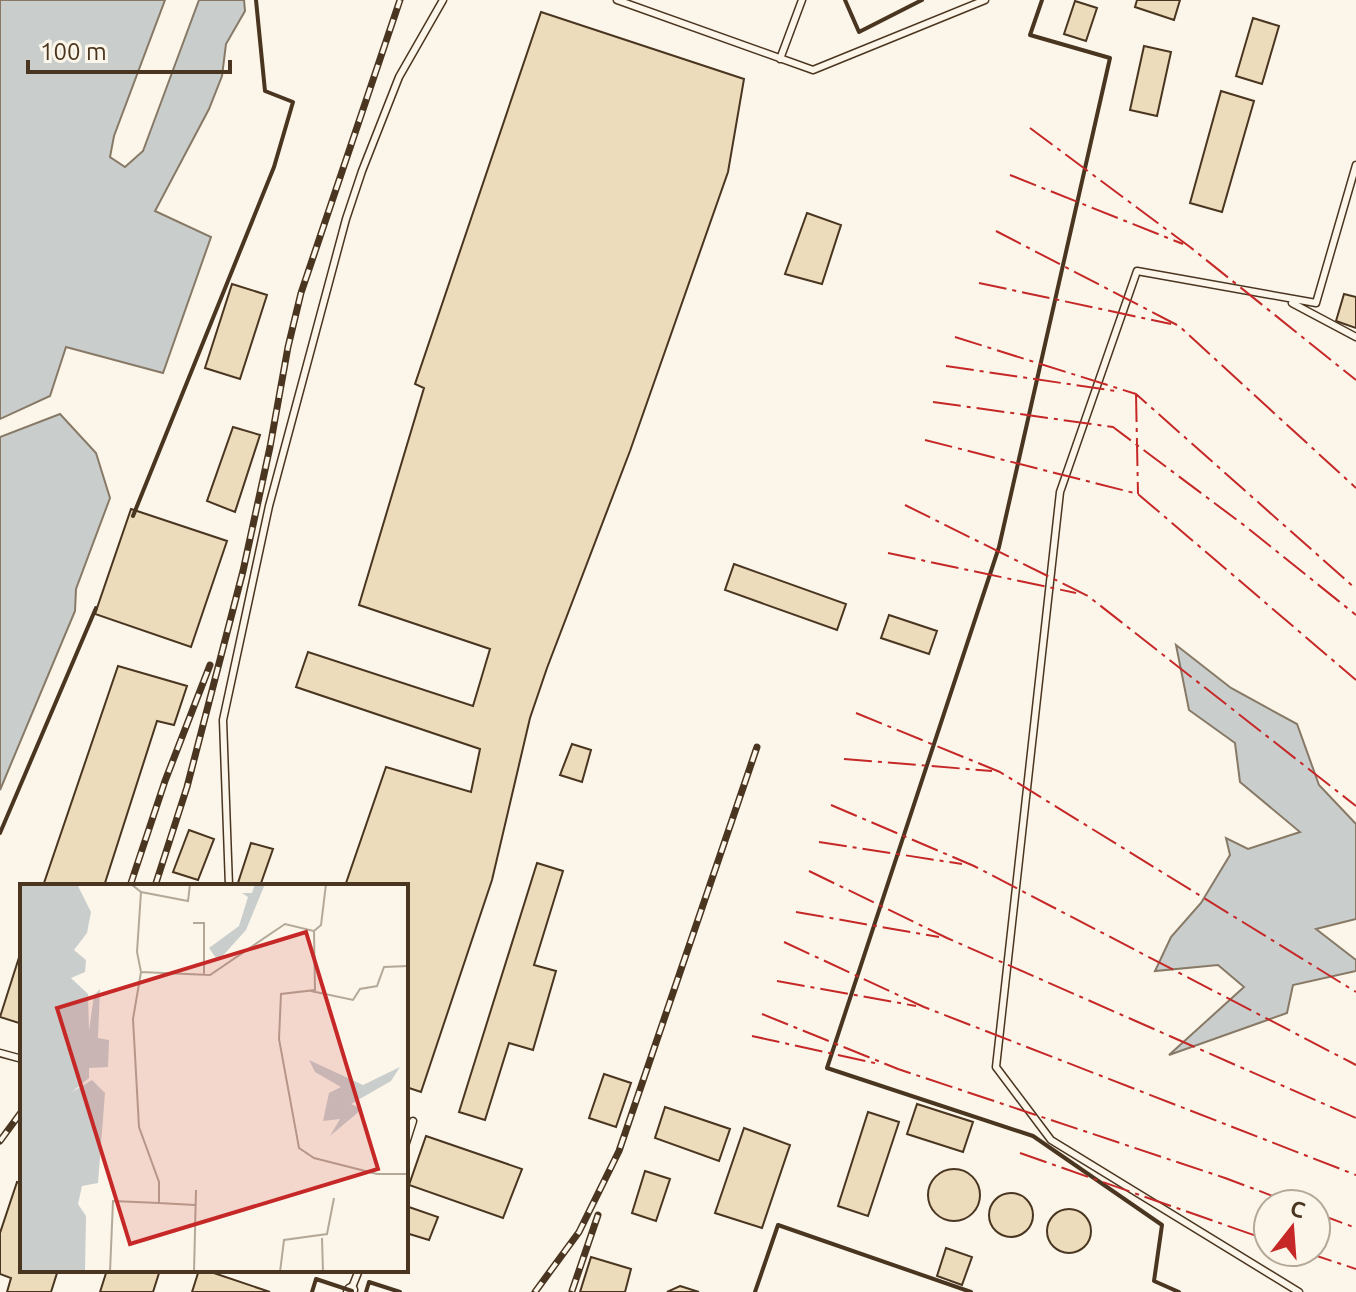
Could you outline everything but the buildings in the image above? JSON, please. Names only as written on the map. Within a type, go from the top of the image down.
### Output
[{"type":"lane","points":[[229,884],[223,720],[269,506],[346,219],[362,171],[399,77],[443,0]]},
{"type":"lane","points":[[617,0],[813,70],[985,0]]},
{"type":"lane","points":[[780,59],[802,0]]},
{"type":"lane","points":[[1299,1292],[1051,1140],[996,1067],[1060,492],[1137,271],[1316,303],[1356,165]]},
{"type":"lane","points":[[1286,299],[1356,337]]},
{"type":"lane","points":[[0,1053],[20,1058]]},
{"type":"lane","points":[[408,1137],[413,1121]]},
{"type":"lane","points":[[351,1291],[358,1272]]},
{"type":"shaded area","points":[[0,0],[165,0],[114,136],[110,157],[125,167],[143,151],[199,0],[244,0],[245,11],[226,44],[222,76],[209,109],[155,211],[211,237],[163,373],[66,347],[50,396],[0,419]]},
{"type":"shaded area","points":[[60,414],[96,453],[110,498],[76,589],[75,611],[0,790],[0,437]]},
{"type":"shaded area","points":[[1176,645],[1231,688],[1297,724],[1319,785],[1356,824],[1356,919],[1316,929],[1356,960],[1356,971],[1293,985],[1287,1013],[1169,1055],[1244,987],[1218,965],[1155,971],[1171,937],[1201,903],[1230,855],[1226,838],[1248,849],[1300,832],[1240,782],[1235,743],[1189,710]]},
{"type":"railway","points":[[156,884],[187,787],[243,571],[301,293],[400,0]]},
{"type":"railway","points":[[131,884],[165,781],[210,665]]},
{"type":"railway","points":[[535,1292],[579,1232],[619,1151],[757,747]]},
{"type":"railway","points":[[0,1141],[20,1114]]},
{"type":"railway","points":[[572,1291],[598,1215]]},
{"type":"wall","points":[[133,516],[274,167],[293,102],[265,91],[256,0]]},
{"type":"wall","points":[[845,0],[859,32],[922,0]]},
{"type":"wall","points":[[1042,0],[1030,35],[1110,58],[999,547],[827,1068],[1033,1136],[1162,1225],[1154,1281],[1179,1292]]},
{"type":"wall","points":[[0,833],[96,608]]},
{"type":"wall","points":[[755,1292],[778,1225],[971,1292]]},
{"type":"wall","points":[[312,1292],[316,1279],[352,1291]]},
{"type":"wall","points":[[366,1292],[369,1282],[400,1292]]},
{"type":"power","points":[[1030,128],[1190,247],[1356,380]]},
{"type":"power","points":[[1010,175],[1183,244]]},
{"type":"power","points":[[996,231],[1179,326],[1356,488]]},
{"type":"power","points":[[979,283],[1171,324]]},
{"type":"power","points":[[955,337],[1136,394],[1356,589]]},
{"type":"power","points":[[946,366],[1116,391]]},
{"type":"power","points":[[1136,394],[1138,494]]},
{"type":"power","points":[[933,402],[1113,427],[1245,526],[1356,615]]},
{"type":"power","points":[[925,440],[1138,494],[1356,680]]},
{"type":"power","points":[[905,505],[1088,596],[1356,806]]},
{"type":"power","points":[[888,553],[1076,593]]},
{"type":"power","points":[[856,713],[1000,772],[1356,992]]},
{"type":"power","points":[[844,759],[992,771]]},
{"type":"power","points":[[831,805],[974,866],[1356,1065]]},
{"type":"power","points":[[819,842],[962,864]]},
{"type":"power","points":[[809,871],[947,938],[1356,1118]]},
{"type":"power","points":[[796,912],[939,937]]},
{"type":"power","points":[[784,942],[924,1007],[1356,1175]]},
{"type":"power","points":[[777,981],[916,1006]]},
{"type":"power","points":[[762,1014],[898,1069],[1252,1188]]},
{"type":"power","points":[[752,1036],[879,1064]]},
{"type":"power","points":[[1020,1153],[1252,1234]]},
{"type":"power","points":[[1332,1219],[1356,1228]]},
{"type":"power","points":[[1332,1261],[1356,1269]]}]
